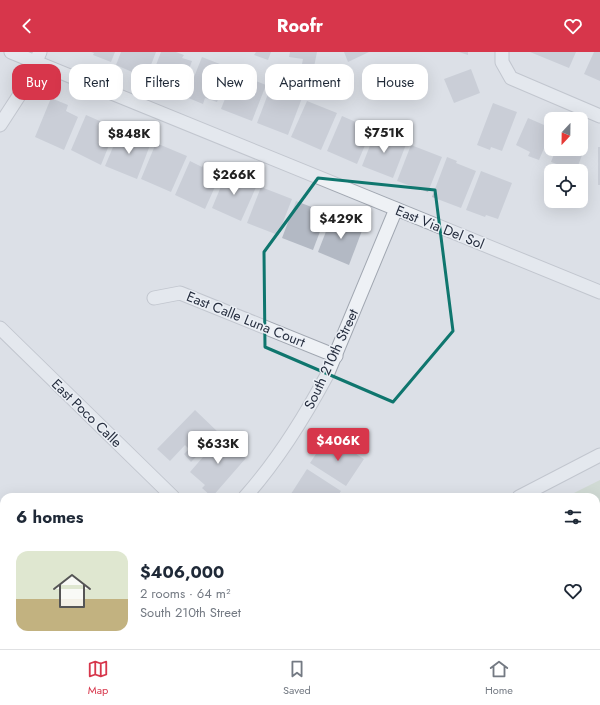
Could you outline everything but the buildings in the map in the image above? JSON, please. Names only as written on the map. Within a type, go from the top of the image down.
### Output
[{"type":"street","name":"East Via Del Sol","points":[[11,52],[38,57],[396,209],[600,292]]},
{"type":"street","points":[[0,125],[24,88],[38,57]]},
{"type":"street","points":[[502,57],[511,78],[600,116]]},
{"type":"street","name":"South 210th Street","points":[[248,493],[266,472],[298,427],[315,399],[336,356],[396,209]]},
{"type":"street","name":"East Calle Luna Court","points":[[154,298],[180,292],[336,356]]},
{"type":"street","name":"East Poco Calle","points":[[0,328],[169,493]]},
{"type":"street","points":[[527,493],[600,455]]},
{"type":"highlighted area","points":[[318,178],[435,190],[453,331],[393,402],[265,347],[264,252]]},
{"type":"green space","points":[[600,480],[600,493],[574,493]]}]
